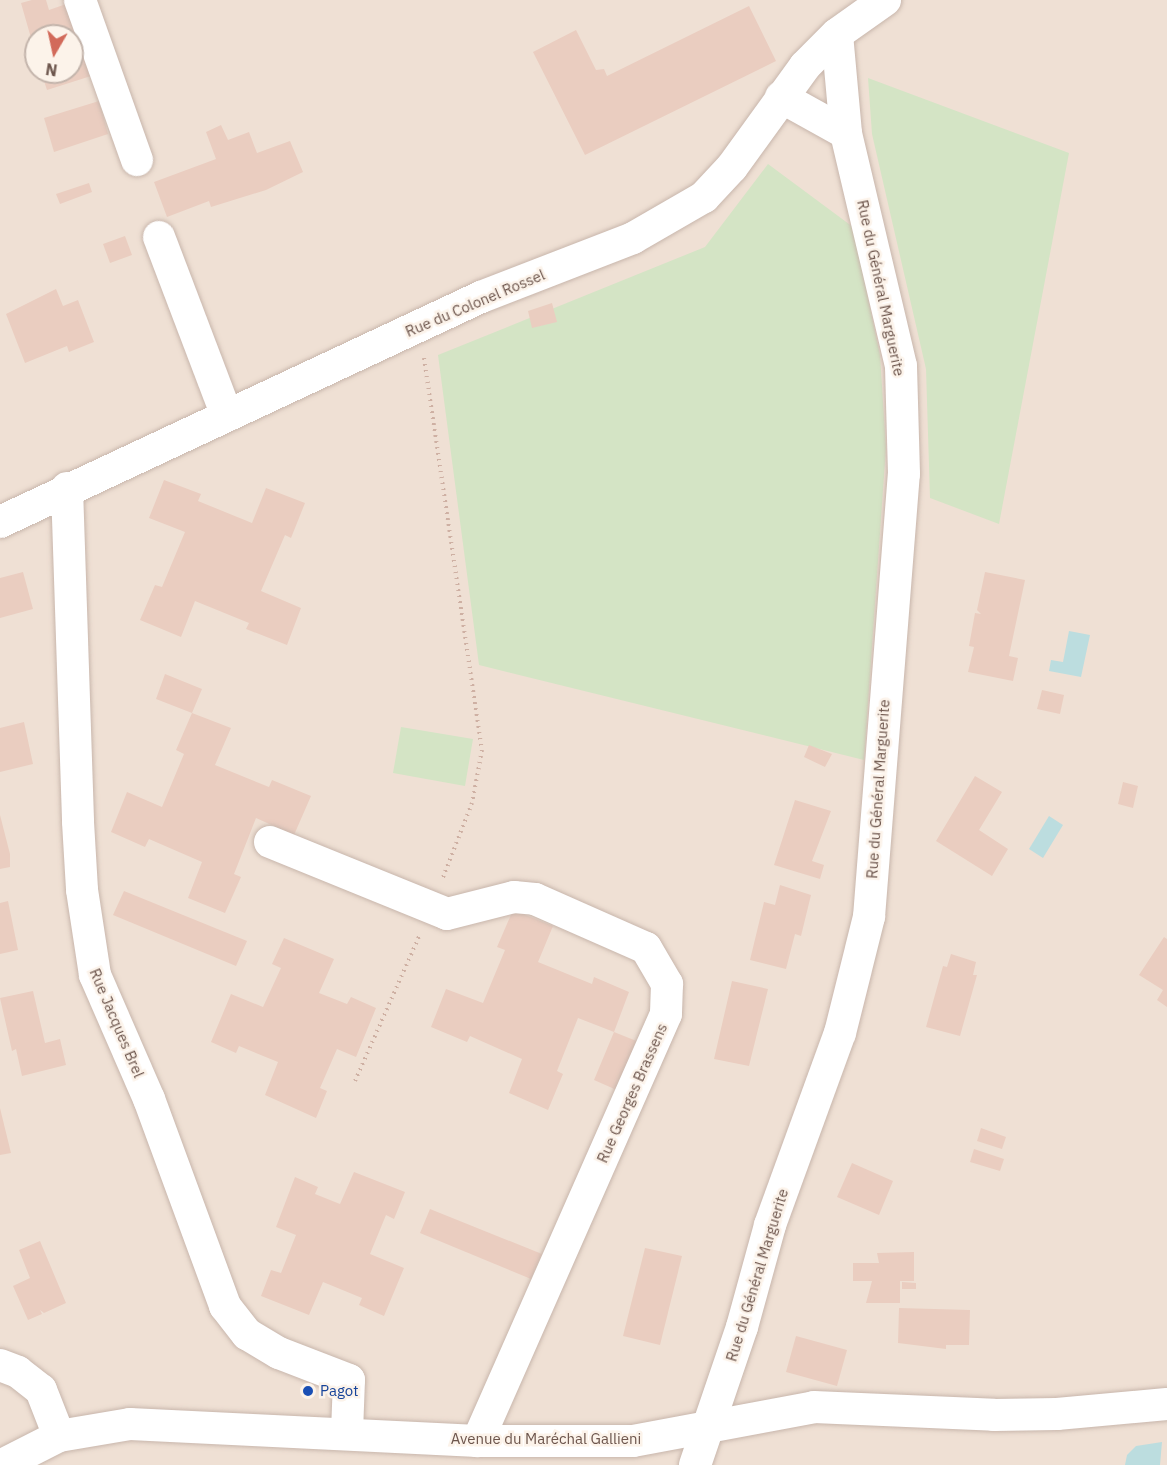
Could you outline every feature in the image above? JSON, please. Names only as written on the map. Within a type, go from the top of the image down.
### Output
[{"type":"street","points":[[80,0],[137,160]]},
{"type":"street","name":"Rue du Colonel Rossel","points":[[0,522],[67,488],[418,326],[633,238],[704,196],[732,167],[782,97],[837,34],[885,0]]},
{"type":"street","name":"Rue du Général Marguerite","points":[[695,1465],[742,1327],[770,1225],[840,1034],[869,917],[904,474],[901,366],[846,133],[837,34]]},
{"type":"street","points":[[782,97],[846,133]]},
{"type":"street","points":[[159,237],[227,416]]},
{"type":"street","name":"Rue Jacques Brel","points":[[67,488],[78,833],[89,953],[95,975],[149,1099],[225,1306],[255,1338],[279,1353],[349,1380],[347,1433]]},
{"type":"street","name":"Rue Georges Brassens","points":[[270,842],[447,914],[514,897],[535,899],[646,948],[667,984],[669,997],[666,1014],[478,1441]]},
{"type":"street","points":[[0,1365],[18,1372],[41,1390],[59,1436]]},
{"type":"street","name":"Avenue du Maréchal Gallieni","points":[[2,1465],[59,1436],[130,1424],[478,1441],[633,1442],[814,1407],[994,1415],[1057,1414],[1167,1404]]},
{"type":"path","points":[[355,1081],[431,908],[471,803],[482,750],[418,326]]},
{"type":"shaded area","points":[[0,0],[1167,0],[1167,1465],[0,1465]]},
{"type":"green space","points":[[868,78],[1069,153],[999,524],[930,498],[926,369],[872,134]]},
{"type":"green space","points":[[768,164],[853,227],[880,355],[886,448],[864,760],[479,665],[438,355],[705,247]]},
{"type":"green space","points":[[401,727],[473,739],[465,786],[393,773]]},
{"type":"water","points":[[1069,631],[1090,635],[1081,677],[1049,671],[1051,660],[1063,662]]},
{"type":"water","points":[[1049,816],[1063,825],[1043,858],[1029,849]]},
{"type":"water","points":[[1162,1442],[1160,1465],[1125,1465],[1127,1455],[1136,1446]]},
{"type":"building","points":[[46,0],[49,10],[69,3],[75,24],[27,24],[21,3]]},
{"type":"building","points":[[749,6],[776,61],[585,155],[533,52],[576,30],[596,70],[604,69],[607,76]]},
{"type":"building","points":[[84,53],[91,76],[84,78]]},
{"type":"building","points":[[45,84],[66,84],[47,90]]},
{"type":"building","points":[[99,101],[108,134],[54,152],[44,118]]},
{"type":"building","points":[[221,125],[228,140],[249,132],[257,153],[290,141],[303,172],[266,190],[211,207],[209,201],[167,217],[154,182],[216,159],[206,132]]},
{"type":"building","points":[[89,183],[92,192],[60,204],[56,194]]},
{"type":"building","points":[[125,236],[132,255],[110,263],[103,244]]},
{"type":"building","points":[[56,289],[63,306],[78,300],[94,342],[69,352],[67,346],[25,363],[6,314]]},
{"type":"building","points":[[552,303],[557,322],[532,328],[528,311]]},
{"type":"building","points":[[164,480],[201,494],[198,501],[252,523],[266,488],[305,503],[291,538],[285,535],[261,591],[301,608],[287,645],[246,629],[249,623],[195,601],[181,637],[140,620],[155,585],[162,587],[185,532],[149,518]]},
{"type":"building","points":[[23,572],[33,609],[0,618],[0,578]]},
{"type":"building","points":[[985,572],[1025,580],[1009,656],[1018,658],[1013,681],[968,672],[974,647],[969,646],[975,613],[981,614],[977,610]]},
{"type":"building","points":[[165,674],[202,689],[192,713],[156,699]]},
{"type":"building","points":[[1042,690],[1064,695],[1060,714],[1037,709]]},
{"type":"building","points":[[192,713],[231,728],[215,765],[269,787],[272,780],[311,796],[294,835],[256,818],[234,874],[241,877],[225,913],[188,898],[202,862],[149,839],[145,847],[111,832],[127,792],[162,807],[184,754],[176,750]]},
{"type":"building","points":[[24,722],[33,764],[0,772],[0,728]]},
{"type":"building","points":[[809,745],[832,754],[825,767],[804,757]]},
{"type":"building","points":[[975,776],[1002,792],[979,830],[1008,849],[992,876],[936,841]]},
{"type":"building","points":[[1123,782],[1138,786],[1133,808],[1118,804]]},
{"type":"building","points":[[795,800],[831,811],[812,861],[824,865],[820,879],[774,865]]},
{"type":"building","points":[[0,815],[10,854],[10,867],[0,869]]},
{"type":"building","points":[[780,885],[811,895],[801,936],[795,934],[786,969],[750,960],[764,902],[775,905]]},
{"type":"building","points":[[124,891],[247,941],[236,966],[113,915]]},
{"type":"building","points":[[8,901],[18,950],[0,954],[0,903]]},
{"type":"building","points":[[513,910],[553,926],[538,962],[592,984],[594,977],[629,992],[614,1032],[578,1018],[557,1071],[563,1074],[548,1110],[509,1093],[522,1059],[470,1036],[467,1042],[431,1027],[446,989],[483,1003],[505,950],[497,947]]},
{"type":"building","points":[[1164,937],[1167,939],[1167,1007],[1157,1000],[1163,990],[1139,975]]},
{"type":"building","points":[[284,938],[334,959],[319,993],[347,1004],[351,997],[376,1008],[356,1057],[337,1049],[320,1088],[327,1091],[316,1118],[265,1095],[278,1062],[239,1046],[236,1053],[211,1042],[231,994],[263,1007],[281,968],[272,964]]},
{"type":"building","points":[[951,954],[976,962],[973,975],[977,975],[960,1036],[926,1027],[943,966],[947,967]]},
{"type":"building","points":[[732,981],[768,989],[749,1066],[714,1059]]},
{"type":"building","points":[[33,991],[45,1043],[60,1039],[66,1065],[22,1076],[16,1049],[12,1051],[0,998]]},
{"type":"building","points":[[614,1032],[639,1042],[619,1091],[594,1080]]},
{"type":"building","points":[[0,1108],[11,1153],[0,1155]]},
{"type":"building","points":[[981,1128],[1006,1137],[1002,1149],[977,1141]]},
{"type":"building","points":[[974,1149],[1004,1159],[1000,1171],[970,1162]]},
{"type":"building","points":[[852,1163],[893,1181],[879,1215],[837,1197]]},
{"type":"building","points":[[354,1172],[405,1192],[394,1219],[386,1215],[370,1254],[404,1268],[384,1316],[359,1305],[362,1298],[323,1282],[309,1315],[261,1296],[271,1270],[281,1273],[296,1235],[276,1227],[295,1177],[318,1187],[315,1194],[340,1204]]},
{"type":"building","points":[[430,1209],[542,1254],[531,1279],[420,1233]]},
{"type":"building","points":[[40,1241],[66,1303],[44,1313],[40,1310],[42,1314],[28,1320],[13,1286],[30,1278],[19,1250]]},
{"type":"building","points":[[645,1248],[682,1256],[660,1345],[623,1336]]},
{"type":"building","points":[[914,1252],[914,1281],[900,1281],[900,1303],[866,1303],[872,1281],[853,1281],[853,1263],[879,1263],[877,1253]]},
{"type":"building","points":[[902,1282],[916,1283],[916,1289],[902,1289]]},
{"type":"building","points":[[899,1308],[970,1310],[969,1345],[946,1345],[946,1349],[898,1343]]},
{"type":"building","points":[[796,1336],[847,1350],[837,1386],[786,1372]]},
{"type":"place","name":"Pagot","points":[[308,1391]]}]
